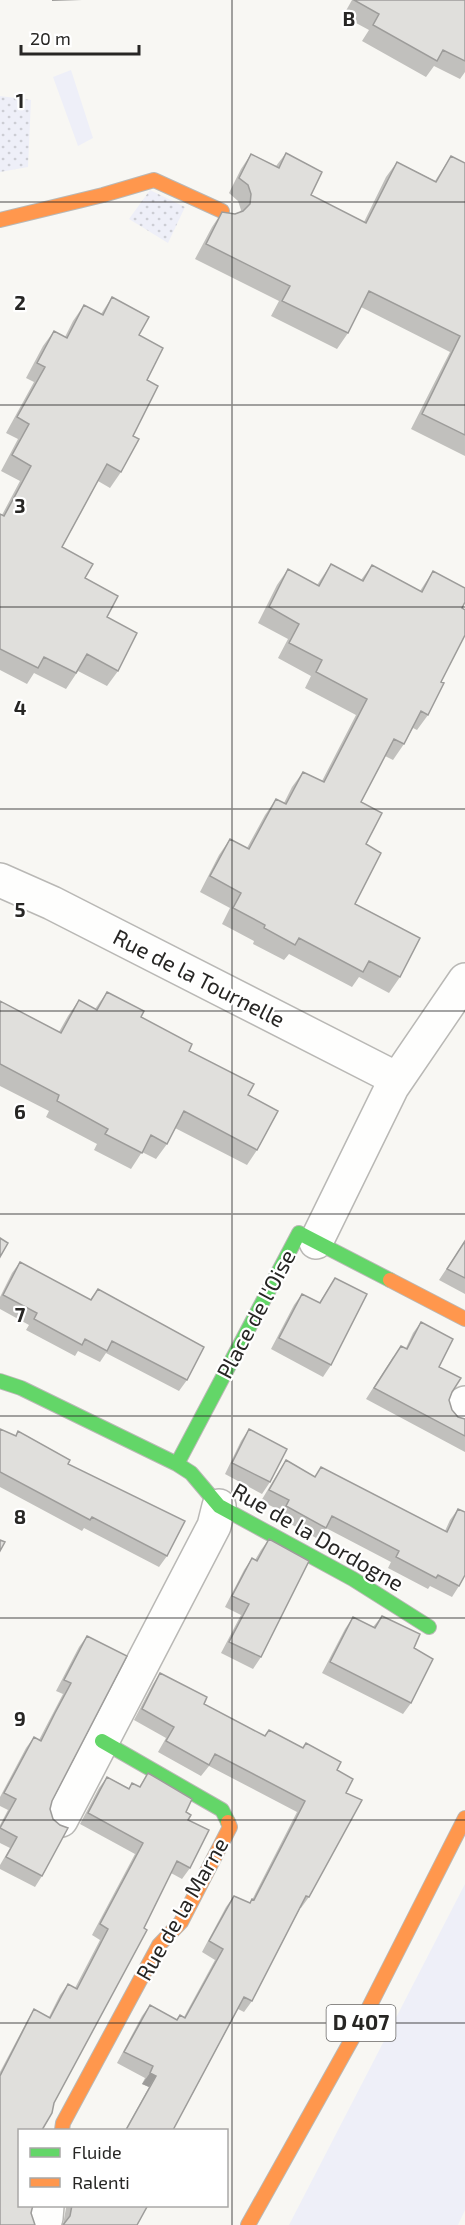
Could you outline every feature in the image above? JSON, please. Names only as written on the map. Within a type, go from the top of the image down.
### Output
[{"type":"street","points":[[0,220],[104,195],[154,180],[222,210]]},
{"type":"street","name":"Rue de la Tournelle","points":[[0,880],[52,903],[395,1083]]},
{"type":"street","points":[[316,1242],[395,1083],[465,980]]},
{"type":"street","name":"Place de l'Oise","points":[[177,1464],[299,1233],[465,1319]]},
{"type":"street","name":"Rue de la Dordogne","points":[[0,1382],[21,1388],[177,1464],[191,1473],[219,1506],[354,1579],[429,1627]]},
{"type":"street","points":[[61,1820],[214,1526],[219,1506]]},
{"type":"street","name":"Rue de la Marne","points":[[62,2129],[63,2123],[159,1945],[181,1922],[230,1827],[222,1810],[102,1741]]},
{"type":"street","name":"D 407","points":[[248,2225],[361,2023],[465,1818]]},
{"type":"street","points":[[42,2225],[46,2218],[47,2207]]},
{"type":"shaded area","points":[[71,70],[93,138],[78,146],[53,77]]},
{"type":"shaded area","points":[[0,96],[31,100],[28,167],[0,172]]},
{"type":"shaded area","points":[[150,190],[185,207],[168,243],[129,219]]},
{"type":"shaded area","points":[[465,1884],[465,2210],[458,2225],[289,2225]]},
{"type":"building","points":[[354,0],[465,0],[465,61],[443,50],[437,61],[373,25],[379,14]]},
{"type":"building","points":[[286,153],[322,172],[311,195],[366,223],[397,162],[436,182],[451,156],[465,163],[465,435],[422,414],[460,336],[369,291],[348,333],[282,301],[290,286],[206,244],[222,212],[235,214],[243,211],[250,204],[251,194],[248,185],[239,178],[251,154],[279,168]]},
{"type":"building","points":[[112,297],[149,317],[139,335],[163,348],[147,380],[158,386],[133,436],[139,439],[121,472],[107,464],[62,547],[93,564],[85,578],[118,596],[107,617],[137,633],[118,671],[87,654],[76,673],[44,657],[38,668],[0,649],[0,514],[4,516],[31,466],[12,455],[29,424],[17,417],[45,367],[37,363],[54,331],[67,338],[84,305],[103,315]]},
{"type":"building","points":[[331,564],[363,581],[372,565],[422,592],[433,571],[465,588],[465,602],[462,608],[465,610],[465,635],[441,682],[444,683],[428,715],[421,711],[404,744],[394,739],[361,802],[382,813],[366,844],[381,853],[355,904],[420,938],[400,977],[369,961],[363,972],[299,938],[295,945],[264,928],[265,925],[233,908],[241,893],[210,876],[230,839],[249,849],[276,799],[286,804],[303,772],[324,782],[367,699],[316,672],[322,660],[289,643],[299,624],[269,607],[288,569],[319,586]]},
{"type":"building","points":[[107,992],[144,1011],[141,1017],[192,1044],[189,1051],[254,1084],[248,1095],[278,1111],[257,1150],[184,1111],[167,1144],[151,1135],[142,1153],[105,1134],[108,1129],[57,1101],[59,1095],[0,1064],[0,1001],[61,1033],[79,1000],[97,1010]]},
{"type":"building","points":[[0,1238],[8,1243],[0,1257]]},
{"type":"building","points":[[465,1241],[465,1278],[447,1269]]},
{"type":"building","points":[[20,1262],[91,1300],[98,1289],[204,1347],[187,1380],[112,1341],[107,1351],[85,1339],[82,1345],[34,1319],[37,1313],[3,1295]]},
{"type":"building","points":[[335,1278],[367,1294],[331,1365],[279,1338],[302,1294],[320,1303]]},
{"type":"building","points":[[421,1322],[453,1339],[439,1367],[461,1378],[449,1400],[452,1410],[458,1417],[465,1419],[465,1436],[374,1388],[401,1346],[407,1349]]},
{"type":"building","points":[[0,1429],[16,1436],[18,1431],[70,1460],[68,1464],[185,1521],[167,1556],[92,1517],[90,1520],[0,1472]]},
{"type":"building","points":[[249,1429],[287,1449],[270,1482],[232,1463]]},
{"type":"building","points":[[286,1460],[315,1477],[321,1467],[447,1532],[458,1509],[465,1512],[465,1575],[459,1586],[438,1575],[436,1578],[396,1557],[399,1551],[332,1516],[326,1528],[286,1506],[289,1500],[269,1490]]},
{"type":"building","points":[[269,1539],[309,1561],[261,1657],[229,1642],[249,1604],[232,1596],[252,1558],[257,1561]]},
{"type":"building","points":[[0,1540],[5,1542],[0,1551]]},
{"type":"building","points":[[382,1616],[420,1634],[414,1648],[433,1659],[411,1703],[330,1662],[353,1617],[375,1628]]},
{"type":"building","points":[[87,1636],[127,1656],[52,1801],[50,1809],[53,1819],[68,1828],[42,1876],[6,1857],[17,1837],[0,1828],[16,1799],[4,1793],[34,1737],[41,1741],[71,1683],[64,1680]]},
{"type":"building","points":[[160,1673],[207,1697],[204,1704],[265,1736],[269,1730],[303,1748],[306,1743],[341,1762],[337,1770],[353,1779],[346,1793],[362,1800],[309,1897],[306,1896],[252,2001],[244,1997],[174,2129],[127,2129],[156,2076],[150,2073],[153,2066],[124,2052],[150,2005],[177,2020],[180,2015],[185,2018],[223,1949],[209,1941],[234,1896],[250,1903],[252,1899],[254,1900],[305,1801],[215,1754],[209,1765],[166,1741],[174,1727],[142,1709]]},
{"type":"building","points":[[148,1773],[192,1799],[186,1812],[191,1815],[188,1820],[209,1830],[190,1868],[177,1861],[144,1928],[147,1930],[54,2103],[52,2113],[43,2129],[18,2129],[18,2207],[32,2207],[31,2213],[35,2225],[0,2225],[0,2076],[34,2009],[50,2018],[68,1984],[77,1989],[108,1929],[100,1924],[143,1843],[88,1813],[107,1777],[129,1789],[132,1783],[140,1787]]},
{"type":"building","points":[[72,2207],[147,2207],[137,2225],[63,2225],[70,2216]]},
{"type":"traffic: fast","points":[[177,1464],[299,1233],[390,1280]]},
{"type":"traffic: fast","points":[[0,1381],[21,1388],[177,1464],[191,1473],[219,1506],[353,1579],[429,1627]]},
{"type":"traffic: fast","points":[[102,1741],[222,1810],[228,1822]]},
{"type":"traffic: slow","points":[[0,220],[154,180],[222,211]]},
{"type":"traffic: slow","points":[[390,1280],[465,1319]]},
{"type":"traffic: slow","points":[[248,2225],[361,2023],[465,1818]]},
{"type":"traffic: slow","points":[[62,2129],[63,2123],[159,1945],[181,1922],[230,1827],[228,1822]]}]
